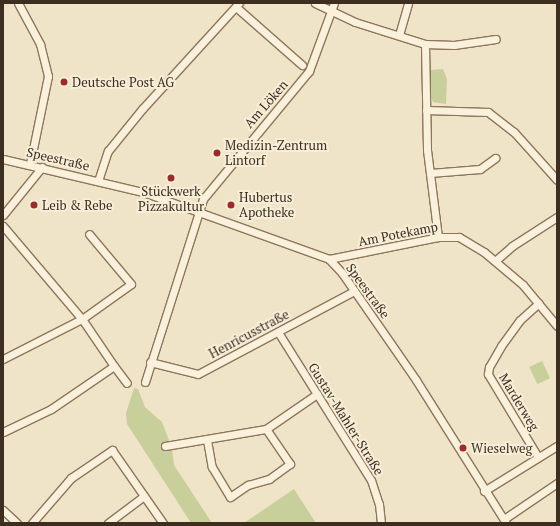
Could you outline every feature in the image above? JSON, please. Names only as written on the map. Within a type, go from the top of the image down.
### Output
[{"type":"street","points":[[18,3],[40,44],[48,76],[30,164]]},
{"type":"street","points":[[315,3],[332,11],[425,44],[454,45],[496,39]]},
{"type":"street","name":"Am Löken","points":[[145,382],[150,362],[203,199],[217,180],[309,71],[334,3]]},
{"type":"street","points":[[399,35],[408,3]]},
{"type":"street","points":[[98,181],[109,149],[143,108],[237,5],[302,66]]},
{"type":"street","points":[[425,44],[426,110],[430,173],[438,237]]},
{"type":"street","points":[[426,110],[488,112],[514,132],[557,180]]},
{"type":"street","points":[[430,173],[480,169],[495,158]]},
{"type":"street","name":"Speestraße","points":[[3,159],[30,164],[143,192],[329,259],[354,291],[416,380],[484,491],[505,521]]},
{"type":"street","points":[[3,215],[42,167]]},
{"type":"street","points":[[495,262],[512,246],[556,220]]},
{"type":"street","points":[[3,226],[82,319],[127,383]]},
{"type":"street","points":[[3,359],[82,319],[131,284],[89,234]]},
{"type":"street","name":"Am Potekamp","points":[[329,259],[438,237],[459,237],[484,252],[523,285],[557,326]]},
{"type":"street","name":"Henricusstraße","points":[[150,362],[198,374],[354,291]]},
{"type":"street","name":"Marderweg","points":[[538,457],[488,374],[489,367],[501,346],[520,320],[539,303]]},
{"type":"street","name":"Gustav-Mahler-Straße","points":[[278,332],[371,480],[380,504],[381,523]]},
{"type":"street","points":[[3,432],[58,405],[114,366]]},
{"type":"street","points":[[165,446],[266,429],[317,394]]},
{"type":"street","points":[[207,440],[212,467],[230,497],[248,486],[269,479],[290,464],[266,429]]},
{"type":"street","points":[[484,491],[538,457],[557,448]]},
{"type":"street","points":[[32,523],[67,486],[71,478],[112,450],[163,523]]},
{"type":"street","points":[[505,521],[557,483]]},
{"type":"street","points":[[108,523],[144,496]]},
{"type":"street","points":[[3,510],[17,523]]},
{"type":"green space","points":[[443,69],[447,79],[446,104],[433,102],[431,98],[431,70]]},
{"type":"green space","points":[[542,361],[550,378],[537,384],[529,367]]},
{"type":"green space","points":[[134,388],[138,389],[145,407],[162,422],[172,448],[174,465],[212,523],[191,523],[127,424],[126,413]]},
{"type":"green space","points":[[294,489],[316,523],[244,523]]},
{"type":"place","name":"Deutsche Post AG","points":[[64,82]]},
{"type":"place","name":"Medizin-Zentrum Lintorf","points":[[217,153]]},
{"type":"place","name":"Stückwerk Pizzakultur","points":[[171,178]]},
{"type":"place","name":"Leib & Rebe","points":[[34,205]]},
{"type":"place","name":"Hubertus Apotheke","points":[[231,205]]},
{"type":"place","name":"Wieselweg","points":[[463,448]]}]
